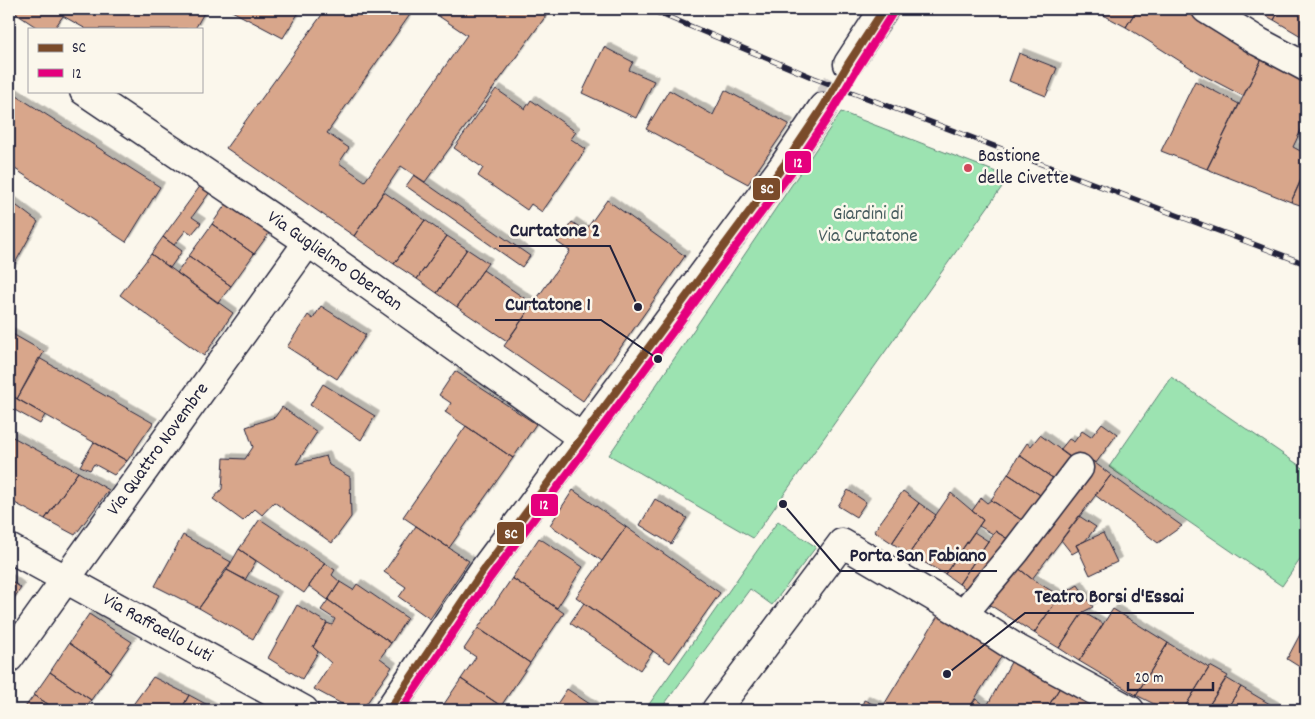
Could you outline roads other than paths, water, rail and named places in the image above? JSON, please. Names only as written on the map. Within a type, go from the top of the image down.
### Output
[{"type":"street","points":[[848,64],[884,9]]},
{"type":"street","points":[[1206,9],[1259,42],[1306,67]]},
{"type":"street","name":"Via Guglielmo Oberdan","points":[[85,92],[308,242],[581,437]]},
{"type":"street","points":[[389,710],[482,572],[784,165],[823,107]]},
{"type":"street","name":"Via Quattro Novembre","points":[[9,658],[308,242]]},
{"type":"street","points":[[963,614],[1015,552],[1079,468]]},
{"type":"street","points":[[716,710],[842,543],[963,614],[1016,648],[1130,710]]},
{"type":"street","name":"Via Raffaello Luti","points":[[9,548],[304,710]]},
{"type":"tunnel","points":[[823,107],[848,64]]},
{"type":"railway","points":[[649,9],[814,78],[1306,264]]},
{"type":"place","name":"Bastione delle Civette","points":[[968,168]]},
{"type":"place","name":"Curtatone 2","points":[[638,307]]},
{"type":"place","name":"Curtatone 1","points":[[658,359]]},
{"type":"place","name":"Porta San Fabiano","points":[[783,504]]},
{"type":"place","name":"Teatro Borsi d'Essai","points":[[947,674]]},
{"type":"park label","name":"Giardini di Via Curtatone","points":[[868,226]]}]
